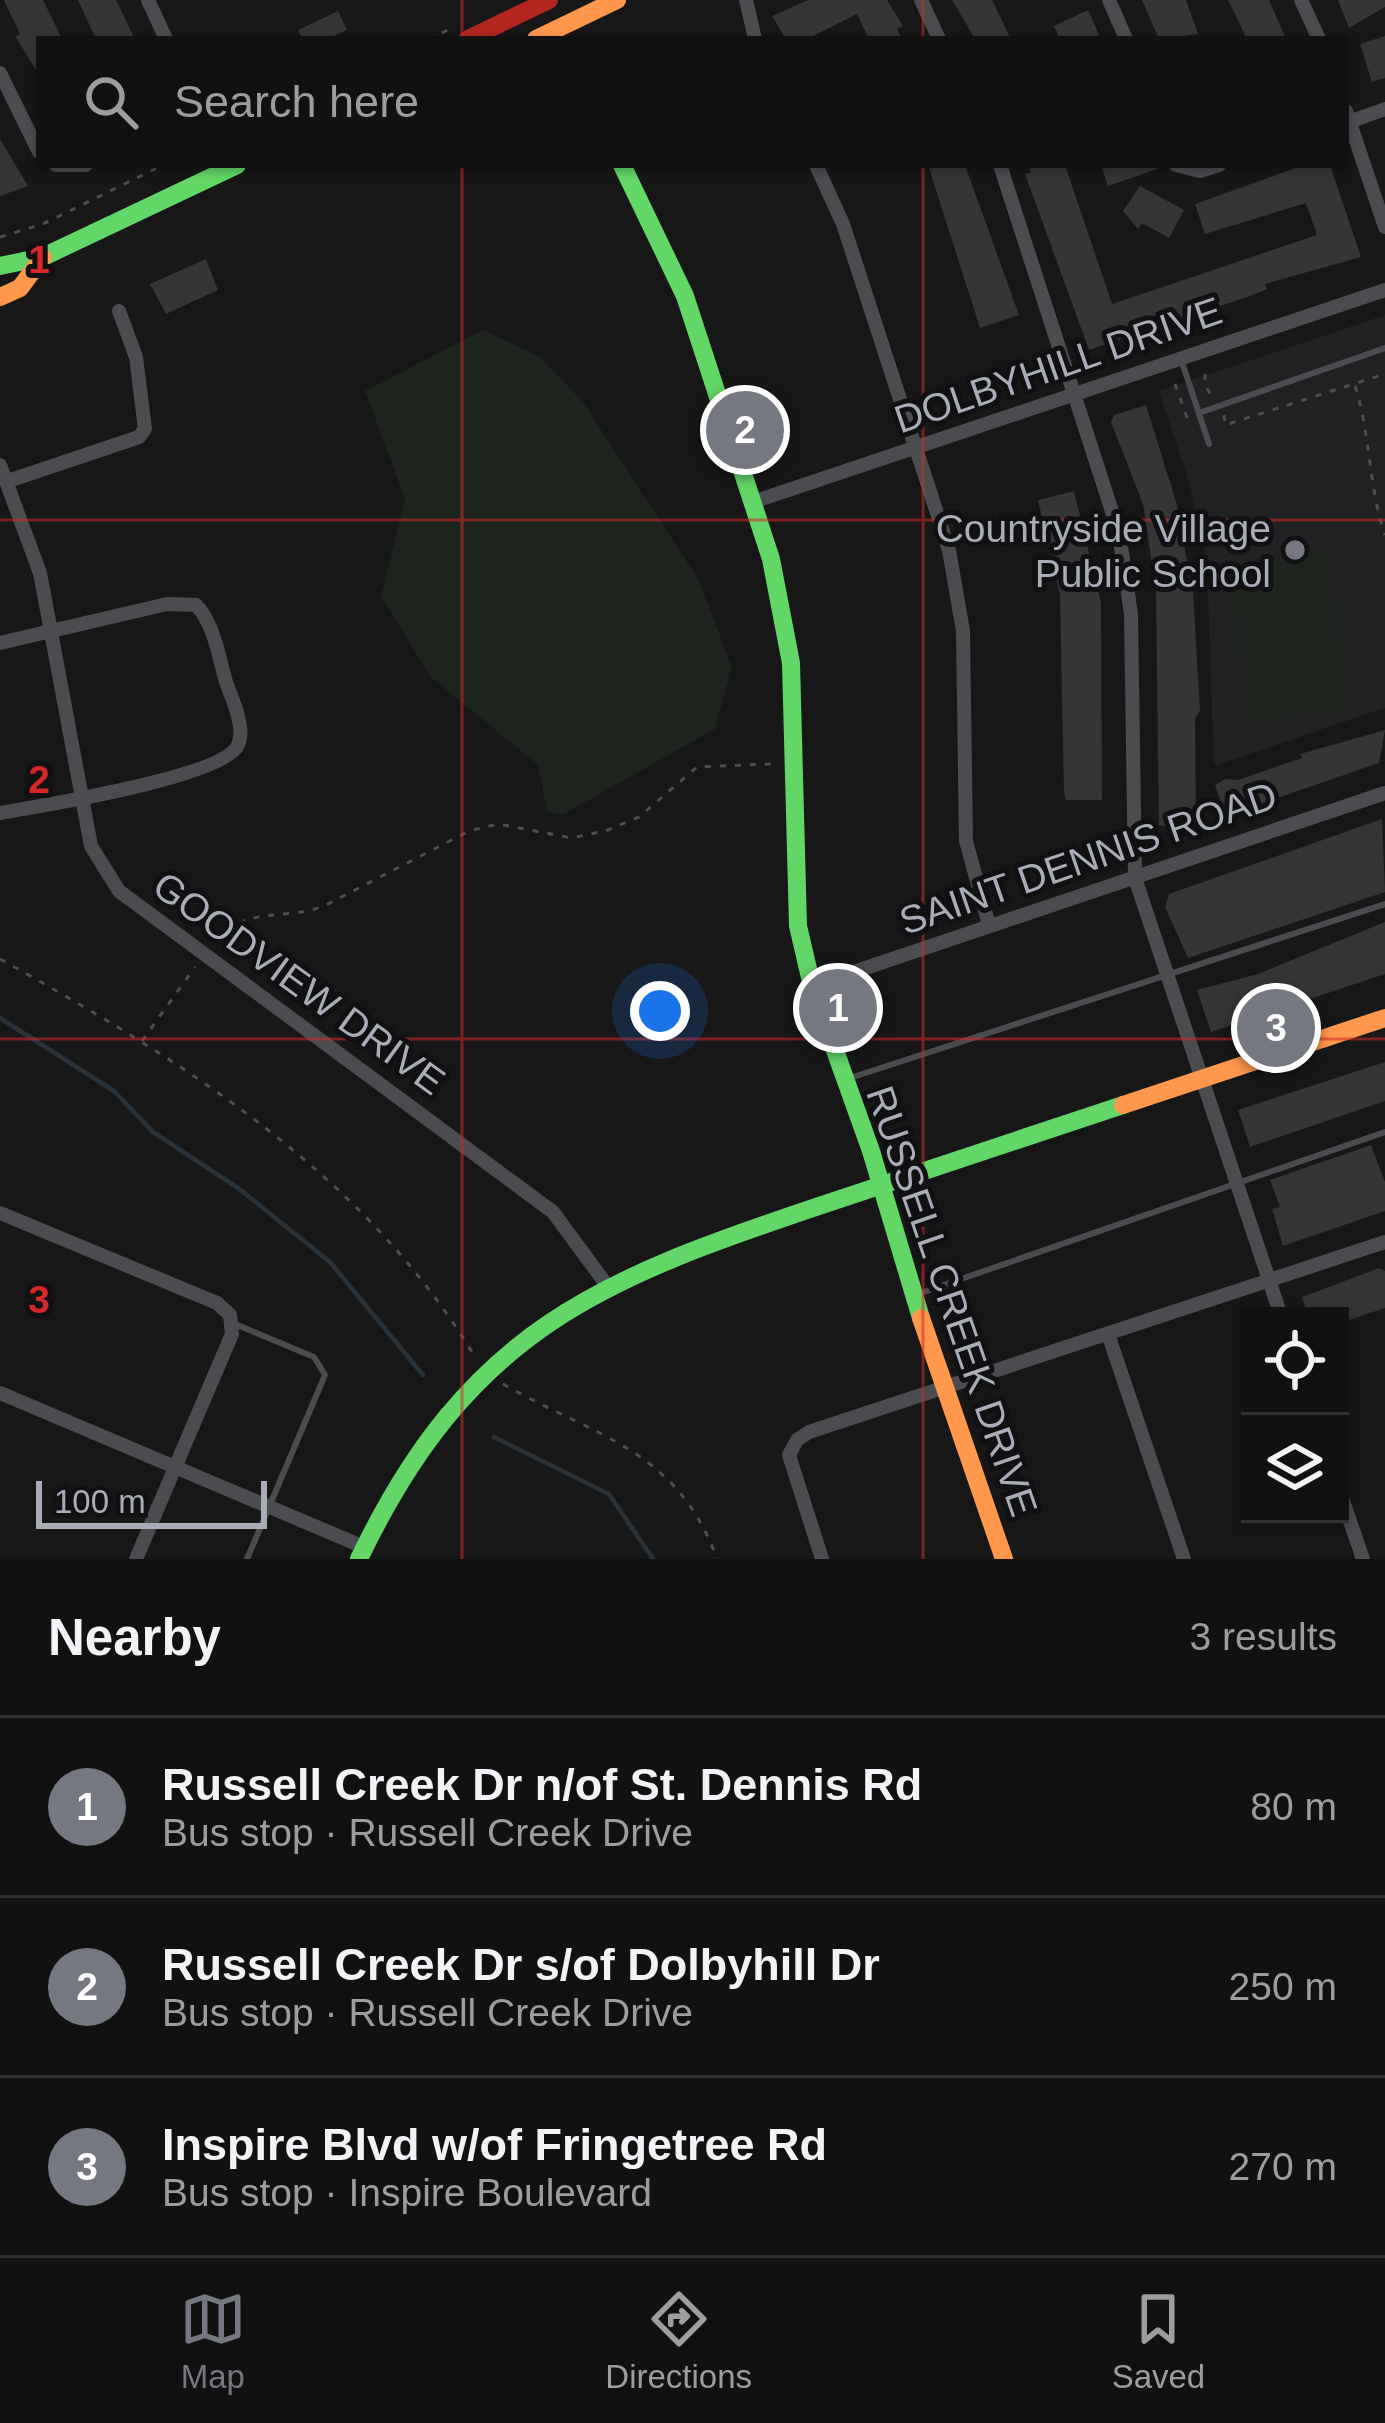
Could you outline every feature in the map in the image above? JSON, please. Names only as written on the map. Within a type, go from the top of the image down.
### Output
[{"type":"street","points":[[148,0],[165,36]]},
{"type":"street","points":[[474,36],[544,1],[549,36],[617,0]]},
{"type":"street","points":[[746,0],[754,36]]},
{"type":"street","points":[[921,0],[939,36]]},
{"type":"street","points":[[1109,0],[1125,36]]},
{"type":"street","points":[[1301,0],[1318,36]]},
{"type":"street","points":[[0,73],[36,146]]},
{"type":"street","points":[[1349,118],[1385,109]]},
{"type":"street","points":[[1349,124],[1385,227]]},
{"type":"street","points":[[0,266],[43,257],[231,168]]},
{"type":"street","name":"RUSSELL CREEK DRIVE","points":[[623,168],[685,296],[784,609],[791,663],[794,882],[812,986],[1004,1559]]},
{"type":"street","points":[[817,168],[843,224],[917,447],[958,597],[966,841],[989,925]]},
{"type":"street","points":[[1001,168],[1119,532],[1131,614],[1135,878],[1278,1307]]},
{"type":"street","points":[[0,297],[20,288],[43,257]]},
{"type":"street","name":"DOLBYHILL DRIVE","points":[[753,502],[1385,290]]},
{"type":"street","points":[[8,481],[139,436],[146,429],[136,357],[119,311]]},
{"type":"street","name":"GOODVIEW DRIVE","points":[[0,465],[40,572],[91,846],[119,891],[554,1212],[606,1284]]},
{"type":"street","points":[[0,643],[167,604],[196,605],[239,724],[239,744],[224,759],[82,798],[0,813]]},
{"type":"street","name":"SAINT DENNIS ROAD","points":[[812,986],[1385,793]]},
{"type":"street","points":[[0,1393],[269,1507],[362,1553],[392,1490],[485,1373],[606,1284],[673,1255],[1385,1018]]},
{"type":"street","points":[[0,1213],[217,1303],[231,1323],[232,1334],[136,1559]]},
{"type":"street","points":[[822,1559],[790,1448],[809,1432],[948,1390],[1385,1242]]},
{"type":"street","points":[[1108,1334],[1184,1559]]},
{"type":"street","points":[[1349,1518],[1363,1559]]},
{"type":"lane","points":[[1198,413],[1385,348]]},
{"type":"lane","points":[[1180,359],[1209,444]]},
{"type":"lane","points":[[843,1081],[1385,904]]},
{"type":"lane","points":[[916,1295],[1385,1132]]},
{"type":"lane","points":[[231,1323],[314,1357],[323,1368],[247,1559]]},
{"type":"path","points":[[0,237],[43,224],[158,168]]},
{"type":"path","points":[[1205,374],[1207,391],[1221,397]]},
{"type":"path","points":[[1217,423],[1225,425],[1385,374]]},
{"type":"path","points":[[1175,383],[1192,431]]},
{"type":"path","points":[[1354,384],[1371,436],[1374,501],[1385,535]]},
{"type":"path","points":[[1224,414],[1225,425]]},
{"type":"path","points":[[142,1041],[231,923],[247,916],[299,915],[324,906],[469,831],[498,824],[572,838],[639,817],[697,766],[771,764]]},
{"type":"path","points":[[0,959],[242,1104],[341,1190],[449,1314],[485,1373],[645,1455],[680,1496],[717,1559]]},
{"type":"shaded area","name":"Countryside Village Public School","points":[[1385,315],[1385,708],[1214,766],[1207,564],[1188,478],[1159,391]]},
{"type":"shaded area","points":[[483,330],[539,356],[583,402],[698,579],[732,667],[715,729],[562,815],[547,811],[538,765],[431,677],[381,596],[405,499],[365,391]]},
{"type":"shaded area","points":[[1328,551],[1350,709],[1251,722],[1228,565]]},
{"type":"building","points":[[4,0],[43,0],[61,36],[36,36],[36,70],[15,36],[20,34]]},
{"type":"building","points":[[78,0],[116,0],[134,36],[95,36]]},
{"type":"building","points":[[808,0],[887,0],[903,26],[897,29],[900,36],[868,36],[857,14],[813,36],[784,36],[772,16]]},
{"type":"building","points":[[952,0],[992,0],[1010,36],[973,36]]},
{"type":"building","points":[[1142,0],[1186,0],[1198,34],[1158,36]]},
{"type":"building","points":[[1228,0],[1269,0],[1285,36],[1246,36]]},
{"type":"building","points":[[1338,0],[1385,0],[1385,7],[1349,28]]},
{"type":"building","points":[[1088,10],[1100,36],[1059,36],[1054,26]]},
{"type":"building","points":[[338,11],[347,30],[334,36],[301,36],[298,30]]},
{"type":"building","points":[[1385,36],[1385,78],[1372,82],[1360,44]]},
{"type":"building","points":[[0,139],[28,186],[0,196]]},
{"type":"building","points":[[929,168],[966,168],[1019,315],[980,328]]},
{"type":"building","points":[[1029,168],[1066,168],[1112,304],[1317,235],[1306,203],[1205,234],[1195,204],[1296,168],[1331,168],[1361,257],[1265,284],[1267,289],[1250,296],[1089,350],[1025,174],[1031,172]]},
{"type":"building","points":[[1102,168],[1160,168],[1108,186]]},
{"type":"building","points":[[1140,186],[1184,210],[1169,238],[1142,223],[1138,229],[1123,211]]},
{"type":"building","points":[[206,259],[218,290],[166,314],[150,284]]},
{"type":"building","points":[[1146,405],[1177,505],[1193,593],[1200,711],[1195,718],[1196,829],[1186,831],[1159,825],[1156,591],[1143,504],[1111,422],[1114,415]]},
{"type":"building","points":[[1074,491],[1101,603],[1102,800],[1066,800],[1064,792],[1060,595],[1038,500]]},
{"type":"building","points":[[1385,730],[1379,763],[1225,816],[1215,785],[1225,779],[1238,780],[1302,758],[1300,754]]},
{"type":"building","points":[[1382,819],[1385,892],[1188,958],[1165,907],[1169,894]]},
{"type":"building","points":[[1385,922],[1385,974],[1211,1032],[1197,990],[1258,974]]},
{"type":"building","points":[[1385,1062],[1385,1101],[1250,1147],[1238,1110]]},
{"type":"building","points":[[1371,1145],[1385,1182],[1385,1211],[1283,1246],[1272,1209],[1280,1207],[1270,1180]]},
{"type":"building","points":[[1379,1268],[1385,1271],[1385,1308],[1349,1320],[1349,1307],[1302,1307],[1302,1297]]},
{"type":"waterway","points":[[0,1018],[114,1091],[153,1132],[238,1188],[330,1262],[423,1375]]},
{"type":"waterway","points":[[494,1437],[609,1494],[653,1559]]},
{"type":"traffic: fast","points":[[0,266],[43,257],[231,168]]},
{"type":"traffic: fast","points":[[623,168],[685,296],[771,559],[791,663],[798,926],[812,986],[871,1151],[921,1318]]},
{"type":"traffic: fast","points":[[359,1559],[401,1481],[447,1417],[496,1365],[549,1323],[608,1288],[674,1258],[1123,1105]]},
{"type":"traffic: slow","points":[[542,36],[617,0]]},
{"type":"traffic: slow","points":[[0,297],[20,288],[43,257]]},
{"type":"traffic: slow","points":[[1123,1105],[1385,1018]]},
{"type":"traffic: slow","points":[[921,1318],[1004,1559]]},
{"type":"traffic: jam","points":[[474,36],[549,0]]},
{"type":"place","name":"Russell Creek Dr s/of Dolbyhill Dr","points":[[745,430]]},
{"type":"place","name":"Countryside Village Public School","points":[[1295,550]]},
{"type":"place","name":"Russell Creek Dr n/of St. Dennis Rd","points":[[838,1008]]},
{"type":"place","name":"Inspire Blvd w/of Fringetree Rd","points":[[1276,1028]]}]
